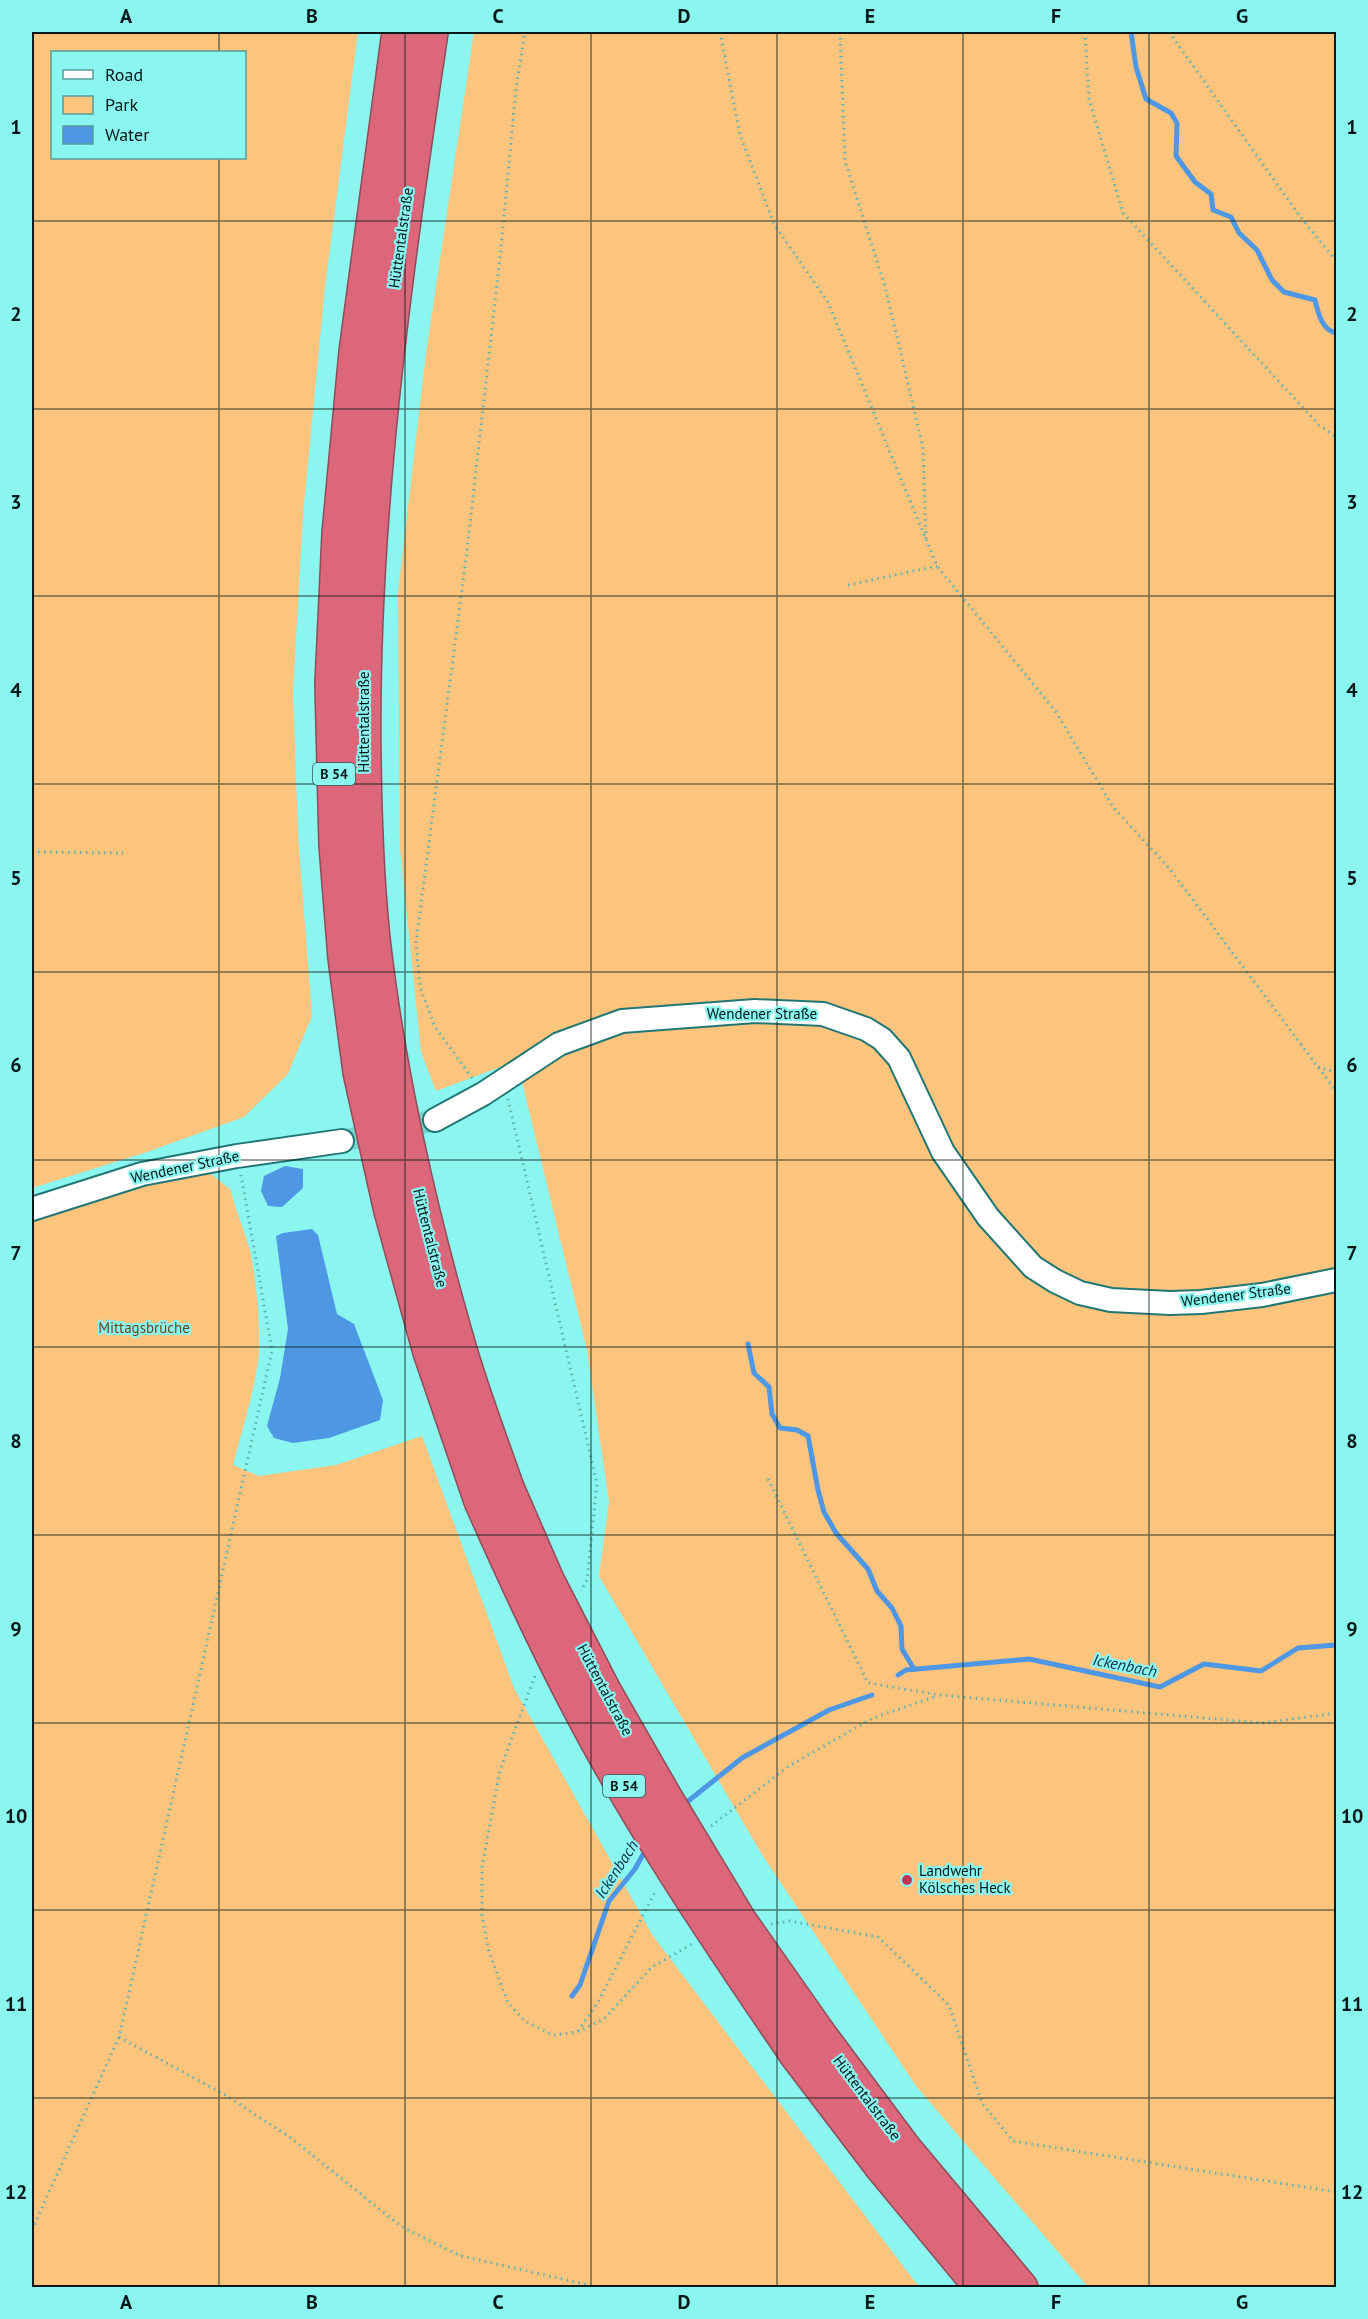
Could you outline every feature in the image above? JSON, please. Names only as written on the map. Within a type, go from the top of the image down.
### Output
[{"type":"highway","name":"Hüttentalstraße","points":[[399,32],[356,352],[339,534],[332,684],[336,845],[345,958],[360,1072],[391,1211],[430,1352],[494,1494],[547,1580],[604,1691],[739,1920],[807,2044],[882,2167],[982,2288]]},
{"type":"highway","name":"Hüttentalstraße","points":[[430,32],[385,359],[369,536],[363,684],[366,843],[375,955],[392,1068],[421,1206],[458,1344],[494,1494]]},
{"type":"highway","name":"Hüttentalstraße","points":[[807,2044],[904,2148],[1021,2288]]},
{"type":"street","name":"Wendener Straße","points":[[435,1120],[483,1094],[559,1044],[622,1021],[755,1011],[823,1014],[866,1029],[882,1039],[899,1058],[943,1152],[988,1217],[1033,1267],[1055,1281],[1080,1293],[1111,1300],[1170,1304],[1262,1295],[1336,1280]]},
{"type":"street","name":"Wendener Straße","points":[[32,1209],[142,1174],[237,1156],[342,1141]]},
{"type":"path","points":[[483,1094],[435,1026],[420,987],[416,942],[466,559],[501,248],[516,88],[525,32]]},
{"type":"path","points":[[720,32],[740,135],[774,224],[828,302],[937,566],[1056,712],[1113,807],[1169,868],[1336,1091]]},
{"type":"path","points":[[840,32],[845,161],[885,286],[922,448],[926,544]]},
{"type":"path","points":[[1085,32],[1089,99],[1123,213],[1319,425],[1336,437]]},
{"type":"path","points":[[1169,32],[1299,215],[1336,261]]},
{"type":"path","points":[[848,585],[937,566]]},
{"type":"path","points":[[32,852],[123,854]]},
{"type":"path","points":[[1318,1067],[1336,1072]]},
{"type":"path","points":[[504,1080],[597,1484],[587,1580],[576,1600]]},
{"type":"path","points":[[32,2230],[119,2037],[272,1350],[237,1156]]},
{"type":"path","points":[[768,1479],[868,1683],[939,1695],[1263,1723],[1336,1713]]},
{"type":"path","points":[[538,1671],[500,1770],[482,1868],[482,1915],[489,1952],[508,2003],[525,2020],[553,2035],[577,2032],[604,2019],[652,1967],[703,1940]]},
{"type":"path","points":[[711,1826],[789,1766],[873,1718],[939,1695]]},
{"type":"path","points":[[577,2032],[597,2002],[654,1893],[661,1884]]},
{"type":"path","points":[[768,1924],[790,1921],[878,1937],[949,2005],[982,2103],[1013,2141],[1336,2192]]},
{"type":"path","points":[[119,2037],[227,2096],[291,2138],[402,2228],[461,2256],[602,2288]]},
{"type":"green space","points":[[32,32],[358,32],[325,287],[303,515],[293,691],[298,835],[312,1016],[288,1074],[244,1117],[147,1152],[32,1188]]},
{"type":"green space","points":[[474,32],[1336,32],[1336,2287],[1088,2287],[916,2086],[761,1853],[599,1576],[609,1502],[587,1350],[517,1061],[436,1091],[421,1052],[400,848],[398,593],[426,353]]},
{"type":"green space","name":"Mittagsbrüche","points":[[206,1170],[231,1190],[250,1251],[258,1306],[258,1362],[233,1465],[259,1476],[336,1465],[422,1436],[514,1688],[653,1936],[919,2287],[32,2287],[32,1218],[143,1183]]},
{"type":"water","points":[[285,1166],[303,1169],[303,1188],[282,1207],[268,1206],[261,1191],[264,1176]]},
{"type":"water","points":[[312,1229],[318,1235],[337,1314],[354,1324],[383,1400],[380,1420],[329,1438],[293,1443],[274,1438],[267,1426],[280,1378],[288,1329],[276,1236]]},
{"type":"waterway","points":[[1131,32],[1136,67],[1146,99],[1171,113],[1177,123],[1176,156],[1195,182],[1211,194],[1213,210],[1231,217],[1239,233],[1257,250],[1272,280],[1284,292],[1315,300],[1324,325],[1336,333]]},
{"type":"waterway","points":[[748,1344],[754,1373],[769,1387],[772,1414],[780,1428],[797,1430],[808,1436],[824,1512],[836,1533],[868,1569],[877,1591],[892,1608],[901,1626],[902,1649],[914,1669]]},
{"type":"waterway","name":"Ickenbach","points":[[898,1675],[906,1670],[1029,1659],[1160,1687],[1204,1664],[1261,1671],[1298,1648],[1336,1645]]},
{"type":"waterway","name":"Ickenbach","points":[[682,1806],[742,1758],[829,1710],[872,1695]]},
{"type":"waterway","name":"Ickenbach","points":[[572,1996],[580,1985],[609,1901],[635,1869],[646,1849]]},
{"type":"tunnel","points":[[342,1141],[435,1120]]},
{"type":"place","name":"Landwehr Kölsches Heck","points":[[907,1880]]}]
